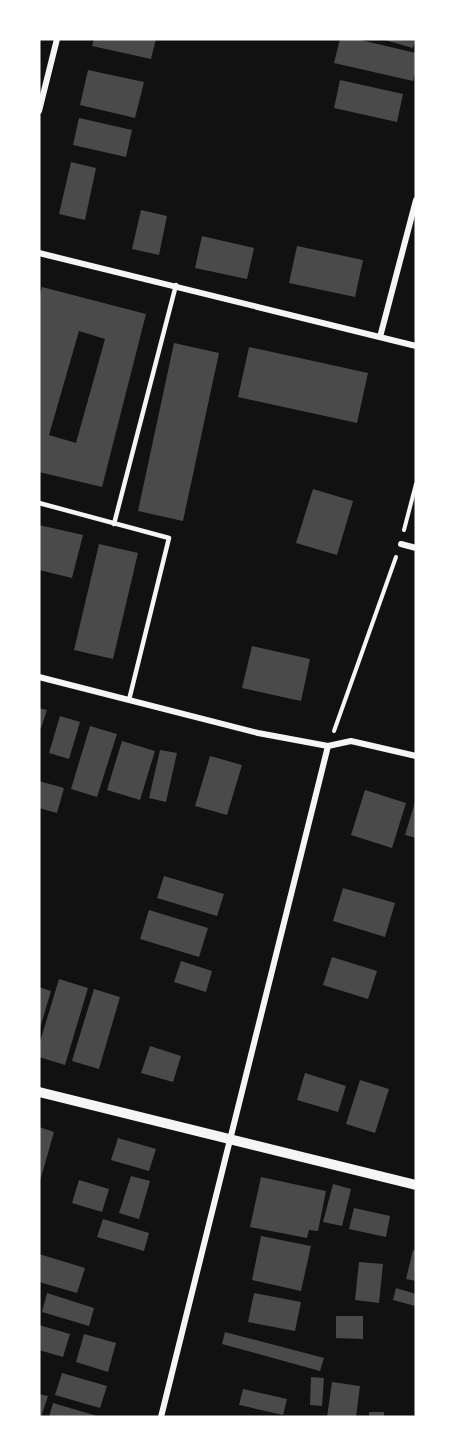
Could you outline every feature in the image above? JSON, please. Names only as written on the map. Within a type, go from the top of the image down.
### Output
[{"type":"street","points":[[39,111],[57,39]]},
{"type":"street","points":[[380,337],[416,200]]},
{"type":"street","points":[[39,253],[416,346]]},
{"type":"street","points":[[401,544],[416,548]]},
{"type":"street","points":[[39,677],[258,733],[328,746],[351,741],[416,756]]},
{"type":"street","points":[[161,1417],[328,746]]},
{"type":"street","points":[[39,1092],[416,1185]]},
{"type":"lane","points":[[114,524],[176,285]]},
{"type":"lane","points":[[39,503],[169,538],[129,700]]},
{"type":"path","points":[[328,746],[401,544],[416,484]]},
{"type":"building","points":[[94,39],[156,39],[151,59],[92,46]]},
{"type":"building","points":[[340,39],[356,39],[416,53],[413,81],[334,63]]},
{"type":"building","points":[[381,39],[415,39],[413,48]]},
{"type":"building","points":[[88,70],[144,82],[135,118],[80,105]]},
{"type":"building","points":[[340,80],[403,94],[397,122],[334,108]]},
{"type":"building","points":[[79,118],[132,130],[126,157],[73,145]]},
{"type":"building","points":[[71,162],[96,168],[85,220],[59,214]]},
{"type":"building","points":[[141,210],[167,216],[159,255],[132,249]]},
{"type":"building","points":[[202,236],[254,248],[247,279],[195,268]]},
{"type":"building","points":[[297,246],[363,260],[355,297],[289,283]]},
{"type":"building","points":[[42,287],[146,314],[102,487],[39,472],[39,298]],"holes":[[[79,331],[105,339],[76,443],[49,435]]]},
{"type":"building","points":[[174,343],[219,353],[183,521],[138,511]]},
{"type":"building","points":[[249,347],[368,373],[357,423],[238,397]]},
{"type":"building","points":[[313,489],[353,501],[337,555],[296,543]]},
{"type":"building","points":[[39,525],[83,535],[72,578],[39,570]]},
{"type":"building","points":[[99,544],[138,553],[113,659],[74,650]]},
{"type":"building","points":[[252,646],[310,659],[301,701],[242,688]]},
{"type":"building","points":[[39,708],[47,710],[41,728],[39,728]]},
{"type":"building","points":[[60,716],[80,722],[69,759],[49,753]]},
{"type":"building","points":[[90,726],[117,734],[97,797],[71,789]]},
{"type":"building","points":[[122,741],[155,751],[140,800],[107,790]]},
{"type":"building","points":[[160,750],[177,753],[166,802],[149,798]]},
{"type":"building","points":[[210,756],[242,765],[227,815],[195,806]]},
{"type":"building","points":[[39,781],[64,788],[57,813],[39,808]]},
{"type":"building","points":[[365,790],[406,803],[392,848],[351,835]]},
{"type":"building","points":[[416,802],[416,838],[405,835]]},
{"type":"building","points":[[164,876],[224,894],[217,916],[157,898]]},
{"type":"building","points":[[343,888],[395,903],[385,937],[333,921]]},
{"type":"building","points":[[149,910],[208,928],[199,957],[140,939]]},
{"type":"building","points":[[332,957],[377,971],[368,999],[323,985]]},
{"type":"building","points":[[181,961],[212,971],[206,992],[174,982]]},
{"type":"building","points":[[59,979],[88,988],[65,1065],[39,1057],[39,1045]]},
{"type":"building","points":[[39,987],[51,991],[40,1028],[39,1028]]},
{"type":"building","points":[[94,989],[120,997],[99,1069],[72,1061]]},
{"type":"building","points":[[150,1046],[181,1056],[173,1082],[141,1073]]},
{"type":"building","points":[[305,1073],[346,1086],[338,1112],[297,1100]]},
{"type":"building","points":[[360,1080],[389,1089],[375,1133],[346,1124]]},
{"type":"building","points":[[39,1127],[54,1132],[40,1181],[39,1180]]},
{"type":"building","points":[[118,1138],[156,1149],[149,1171],[111,1160]]},
{"type":"building","points":[[131,1176],[150,1181],[139,1219],[119,1213]]},
{"type":"building","points":[[261,1177],[326,1191],[318,1231],[309,1230],[307,1238],[250,1227]]},
{"type":"building","points":[[79,1180],[109,1189],[102,1212],[72,1203]]},
{"type":"building","points":[[333,1184],[351,1189],[342,1226],[323,1222]]},
{"type":"building","points":[[354,1208],[390,1216],[386,1237],[349,1229]]},
{"type":"building","points":[[103,1219],[149,1233],[144,1251],[97,1237]]},
{"type":"building","points":[[261,1236],[311,1246],[301,1291],[252,1280]]},
{"type":"building","points":[[413,1250],[416,1251],[416,1281],[406,1279]]},
{"type":"building","points":[[39,1254],[85,1268],[77,1293],[39,1282]]},
{"type":"building","points":[[359,1262],[383,1264],[379,1303],[355,1300]]},
{"type":"building","points":[[396,1288],[416,1294],[415,1306],[393,1300]]},
{"type":"building","points":[[47,1293],[94,1308],[89,1326],[42,1312]]},
{"type":"building","points":[[254,1293],[301,1302],[295,1331],[248,1322]]},
{"type":"building","points":[[336,1316],[363,1316],[363,1339],[336,1338]]},
{"type":"building","points":[[39,1325],[70,1334],[63,1357],[39,1350]]},
{"type":"building","points":[[225,1332],[324,1358],[320,1371],[222,1344]]},
{"type":"building","points":[[84,1334],[116,1343],[108,1372],[76,1362]]},
{"type":"building","points":[[62,1373],[107,1386],[100,1408],[55,1395]]},
{"type":"building","points":[[311,1377],[324,1378],[322,1406],[310,1405]]},
{"type":"building","points":[[332,1382],[360,1386],[356,1417],[327,1417]]},
{"type":"building","points":[[243,1389],[287,1399],[283,1415],[239,1405]]},
{"type":"building","points":[[39,1394],[48,1396],[41,1417],[39,1417]]},
{"type":"building","points":[[53,1403],[97,1416],[97,1417],[49,1417]]},
{"type":"building","points":[[369,1412],[384,1412],[384,1417],[369,1417]]}]
